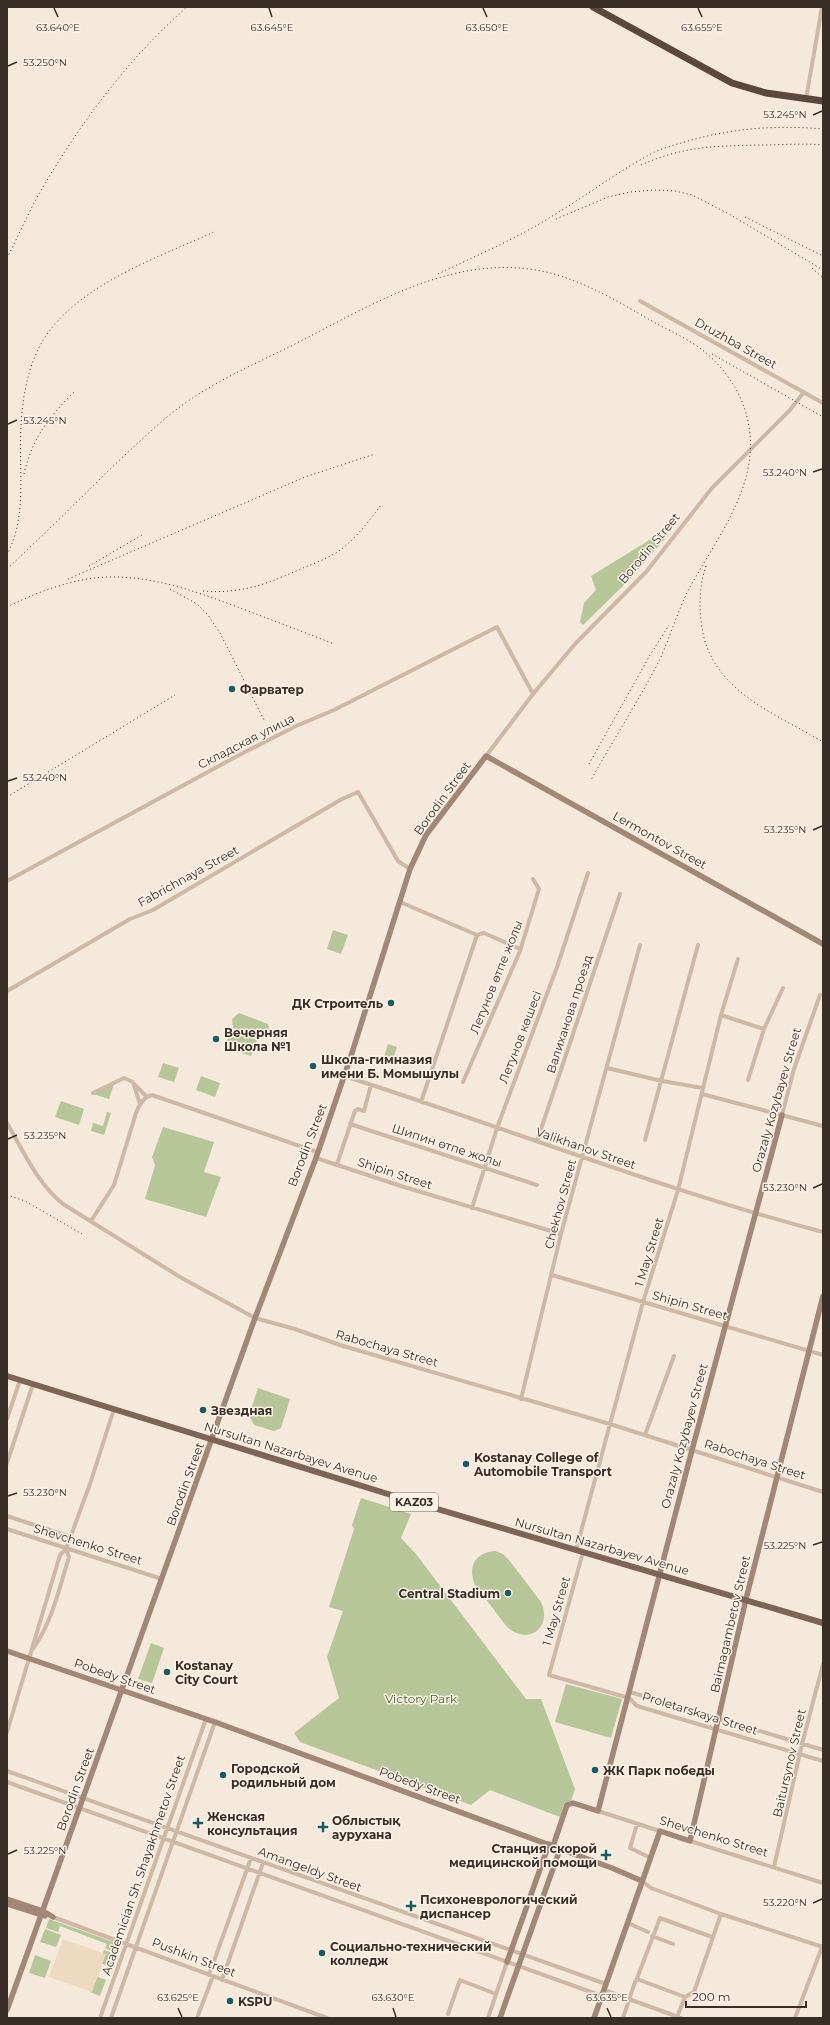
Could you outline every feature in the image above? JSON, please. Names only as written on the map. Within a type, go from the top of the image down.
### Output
[{"type":"highway","points":[[593,7],[732,83],[749,90],[823,101]]},
{"type":"main road","name":"Nursultan Nazarbayev Avenue","points":[[7,1376],[576,1550],[823,1623]]},
{"type":"street","points":[[806,99],[822,7]]},
{"type":"street","name":"Druzhba Street","points":[[640,300],[823,403]]},
{"type":"street","name":"Borodin Street","points":[[7,2010],[255,1318],[316,1155],[344,1076],[410,869],[426,835],[533,694],[575,644],[646,572],[712,488],[790,410],[804,392]]},
{"type":"street","name":"Складская улица","points":[[7,881],[96,830],[241,754],[296,726],[334,710],[497,627],[533,694]]},
{"type":"street","name":"Lermontov Street","points":[[486,756],[823,944]]},
{"type":"street","name":"Fabrichnaya Street","points":[[7,991],[130,919],[153,910],[342,799],[358,792],[398,861],[410,869]]},
{"type":"street","name":"Летунов көшесі","points":[[472,1208],[497,1128],[558,967],[588,873]]},
{"type":"street","name":"Летунов өтпе жолы","points":[[463,1082],[520,949],[539,889],[533,879]]},
{"type":"street","name":"Валиханова проезд","points":[[537,1141],[620,894]]},
{"type":"street","points":[[400,902],[477,935],[484,934],[520,949]]},
{"type":"street","points":[[421,1102],[477,935]]},
{"type":"street","name":"Chekhov Street","points":[[521,1399],[561,1234],[608,1068],[640,945]]},
{"type":"street","points":[[645,1140],[698,945]]},
{"type":"street","name":"1 May Street","points":[[576,1550],[643,1302],[678,1190],[721,1015],[738,959]]},
{"type":"street","points":[[748,1080],[764,1029],[783,988]]},
{"type":"street","name":"Orazaly Kozybayev Street","points":[[598,1811],[725,1325],[794,1069],[820,995]]},
{"type":"street","points":[[721,1015],[764,1029]]},
{"type":"street","points":[[608,1068],[662,1081],[703,1088]]},
{"type":"street","name":"Valikhanov Street","points":[[344,1076],[678,1190],[756,1214],[823,1232]]},
{"type":"street","points":[[91,1221],[114,1185],[140,1104],[147,1097],[133,1082],[124,1078],[93,1093]]},
{"type":"street","points":[[133,1082],[140,1104]]},
{"type":"street","points":[[337,1164],[356,1110],[364,1111],[371,1085]]},
{"type":"street","points":[[702,1094],[823,1126]]},
{"type":"street","name":"Shipin Street","points":[[147,1097],[152,1095],[385,1181],[561,1234]]},
{"type":"street","name":"Rabochaya Street","points":[[7,1123],[40,1181],[49,1193],[180,1278],[255,1318],[521,1399],[610,1424],[823,1492]]},
{"type":"street","name":"Шипин өтпе жолы","points":[[350,1124],[537,1185]]},
{"type":"street","name":"Shipin Street","points":[[552,1275],[823,1355]]},
{"type":"street","name":"Baimagambetov Street","points":[[690,1841],[746,1599],[823,1296]]},
{"type":"street","points":[[645,1435],[674,1356]]},
{"type":"street","points":[[7,1419],[20,1380]]},
{"type":"street","points":[[7,1463],[33,1384]]},
{"type":"street","points":[[7,1732],[30,1659],[32,1643],[60,1555],[66,1549],[71,1537],[114,1409]]},
{"type":"street","name":"Shevchenko Street","points":[[7,1516],[71,1537]]},
{"type":"street","name":"Shevchenko Street","points":[[7,1529],[162,1579]]},
{"type":"street","points":[[32,1650],[40,1640],[50,1617],[69,1557],[66,1549]]},
{"type":"street","name":"1 May Street","points":[[549,1675],[583,1552]]},
{"type":"street","name":"Pobedy Street","points":[[7,1650],[215,1722],[560,1848],[642,1881],[651,1888],[720,1914],[822,1947]]},
{"type":"street","name":"Baitursynov Street","points":[[774,1867],[801,1755],[802,1744],[823,1664]]},
{"type":"street","name":"Proletarskaya Street","points":[[549,1675],[719,1719],[823,1750]]},
{"type":"street","name":"Proletarskaya Street","points":[[629,1695],[637,1706],[717,1728],[823,1761]]},
{"type":"street","name":"Academician Sh. Shayakhmetov Street","points":[[100,2018],[166,1828],[206,1719]]},
{"type":"street","name":"Academician Sh. Shayakhmetov Street","points":[[111,2018],[215,1722]]},
{"type":"street","name":"Amangeldy Street","points":[[7,1771],[522,1955],[605,1987],[630,1999],[679,2017]]},
{"type":"street","name":"Amangeldy Street","points":[[7,1782],[602,1996]]},
{"type":"street","points":[[488,2018],[511,1951],[567,1805],[573,1803],[598,1811]]},
{"type":"street","name":"Shevchenko Street","points":[[598,1811],[823,1883]]},
{"type":"street","points":[[637,1824],[630,1848],[651,1858]]},
{"type":"street","points":[[594,2018],[660,1831]]},
{"type":"street","points":[[500,2018],[560,1848]]},
{"type":"street","points":[[198,2018],[251,1858]]},
{"type":"street","points":[[222,1980],[263,1863]]},
{"type":"street","name":"Pushkin Street","points":[[7,1899],[52,1917],[136,1946],[222,1980],[328,2018]]},
{"type":"street","points":[[141,1901],[151,1904]]},
{"type":"street","name":"Pushkin Street","points":[[7,1904],[42,1913]]},
{"type":"street","points":[[679,2017],[685,1997],[694,1992],[720,1914]]},
{"type":"street","points":[[623,2018],[651,1934],[662,1918],[712,1938]]},
{"type":"street","points":[[628,1923],[673,1944]]},
{"type":"street","points":[[795,2018],[822,1947]]},
{"type":"street","points":[[448,2014],[460,1980],[496,1994]]},
{"type":"street","points":[[636,1980],[685,1997]]},
{"type":"street","points":[[105,2003],[116,2006]]},
{"type":"green space","points":[[664,531],[669,534],[629,580],[583,625],[580,622],[584,603],[596,590],[591,576]]},
{"type":"green space","points":[[333,930],[348,935],[341,954],[327,949]]},
{"type":"green space","points":[[239,1013],[268,1024],[270,1033],[267,1037],[258,1039],[233,1028],[232,1019]]},
{"type":"green space","points":[[231,1031],[245,1035],[246,1038],[248,1036],[257,1040],[251,1056],[242,1053],[243,1047],[238,1053],[224,1047]]},
{"type":"green space","points":[[388,1044],[397,1047],[391,1064],[383,1061]]},
{"type":"green space","points":[[163,1063],[179,1068],[174,1082],[158,1077]]},
{"type":"green space","points":[[201,1076],[220,1083],[215,1097],[196,1090]]},
{"type":"green space","points":[[114,1084],[109,1099],[93,1094]]},
{"type":"green space","points":[[61,1101],[84,1109],[79,1125],[55,1117]]},
{"type":"green space","points":[[107,1112],[111,1113],[104,1135],[91,1131],[93,1123],[103,1126]]},
{"type":"green space","points":[[163,1127],[214,1142],[204,1172],[221,1177],[206,1217],[145,1199],[155,1165],[152,1157]]},
{"type":"green space","points":[[258,1388],[290,1399],[281,1428],[274,1431],[254,1425],[249,1415]]},
{"type":"green space","name":"Victory Park","points":[[361,1498],[411,1514],[401,1538],[416,1554],[526,1699],[541,1699],[575,1789],[571,1801],[564,1804],[560,1817],[490,1790],[471,1805],[300,1742],[294,1733],[339,1698],[327,1657],[343,1611],[329,1607],[354,1529],[352,1525]]},
{"type":"green space","name":"Central Stadium","points":[[495,1551],[503,1554],[509,1560],[541,1602],[544,1611],[544,1620],[536,1631],[530,1634],[523,1635],[507,1627],[475,1585],[472,1572],[475,1562],[478,1557],[483,1554]]},
{"type":"green space","points":[[151,1643],[164,1648],[152,1683],[138,1679]]},
{"type":"green space","points":[[566,1684],[622,1699],[611,1738],[555,1722]]},
{"type":"green space","points":[[49,1919],[119,1944],[116,1953],[105,1948],[107,1944],[60,1926],[58,1932],[46,1928]]},
{"type":"green space","points":[[45,1929],[61,1935],[56,1947],[40,1942]]},
{"type":"green space","points":[[104,1950],[115,1954],[111,1967],[100,1963]]},
{"type":"green space","points":[[35,1955],[51,1961],[45,1978],[29,1973]]},
{"type":"green space","points":[[95,1976],[106,1980],[100,1996],[90,1992]]},
{"type":"shaded area","points":[[63,1939],[106,1954],[92,1992],[49,1977]]},
{"type":"railway","points":[[7,258],[30,210],[41,191],[61,158],[93,111],[128,67],[166,26],[187,7]]},
{"type":"railway","points":[[438,274],[536,226],[636,162],[663,149],[688,141],[738,130],[789,127],[823,129]]},
{"type":"railway","points":[[641,165],[671,154],[700,148],[745,145],[823,145]]},
{"type":"railway","points":[[556,219],[608,197],[630,192],[654,190],[675,191],[692,195],[729,214],[823,270]]},
{"type":"railway","points":[[745,217],[823,256]]},
{"type":"railway","points":[[7,555],[15,534],[19,515],[21,490],[21,427],[25,390],[36,354],[49,331],[67,311],[89,294],[113,279],[139,265],[214,232]]},
{"type":"railway","points":[[7,569],[113,466],[163,420],[200,393],[230,376],[376,302],[435,279],[466,271],[497,268],[529,269],[564,277],[613,299],[686,339],[707,354],[729,377],[737,391],[744,406],[750,437],[750,454],[747,472],[735,507],[727,524],[689,589],[659,661],[591,780]]},
{"type":"railway","points":[[812,268],[823,278]]},
{"type":"railway","points":[[712,354],[823,417]]},
{"type":"railway","points":[[24,474],[27,461],[43,429],[57,410],[75,391]]},
{"type":"railway","points":[[68,579],[305,477],[375,454]]},
{"type":"railway","points":[[203,591],[230,591],[254,587],[278,579],[324,559],[339,551],[355,537],[382,504]]},
{"type":"railway","points":[[89,566],[142,535]]},
{"type":"railway","points":[[706,566],[700,593],[701,620],[706,644],[715,664],[729,681],[745,695],[763,708],[823,742]]},
{"type":"railway","points":[[7,607],[43,591],[69,583],[95,578],[126,577],[160,582],[211,597],[334,644]]},
{"type":"railway","points":[[170,589],[197,604],[208,615],[220,633],[264,720]]},
{"type":"railway","points":[[589,764],[650,655],[669,625]]},
{"type":"railway","points":[[7,797],[175,695]]},
{"type":"railway","points":[[7,1195],[25,1201],[82,1234]]},
{"type":"place","name":"Фарватер","points":[[232,689]]},
{"type":"place","name":"ДК Строитель","points":[[391,1003]]},
{"type":"place","name":"Вечерняя Школа №1","points":[[216,1039]]},
{"type":"place","name":"Школа-гимназия имени Б. Момышулы","points":[[313,1066]]},
{"type":"place","name":"Звездная","points":[[203,1410]]},
{"type":"place","name":"Kostanay College of Automobile Transport","points":[[466,1464]]},
{"type":"place","name":"Central Stadium","points":[[508,1593]]},
{"type":"place","name":"Kostanay City Court","points":[[167,1672]]},
{"type":"place","name":"ЖК Парк победы","points":[[595,1770]]},
{"type":"place","name":"Городской родильный дом","points":[[223,1775]]},
{"type":"place","name":"Женская консультация","points":[[198,1823]]},
{"type":"place","name":"Облыстық аурухана","points":[[323,1827]]},
{"type":"place","name":"Станция скорой медицинской помощи","points":[[606,1855]]},
{"type":"place","name":"Психоневрологический диспансер","points":[[411,1906]]},
{"type":"place","name":"Социально-технический колледж","points":[[322,1953]]},
{"type":"place","name":"KSPU","points":[[230,2001]]}]
